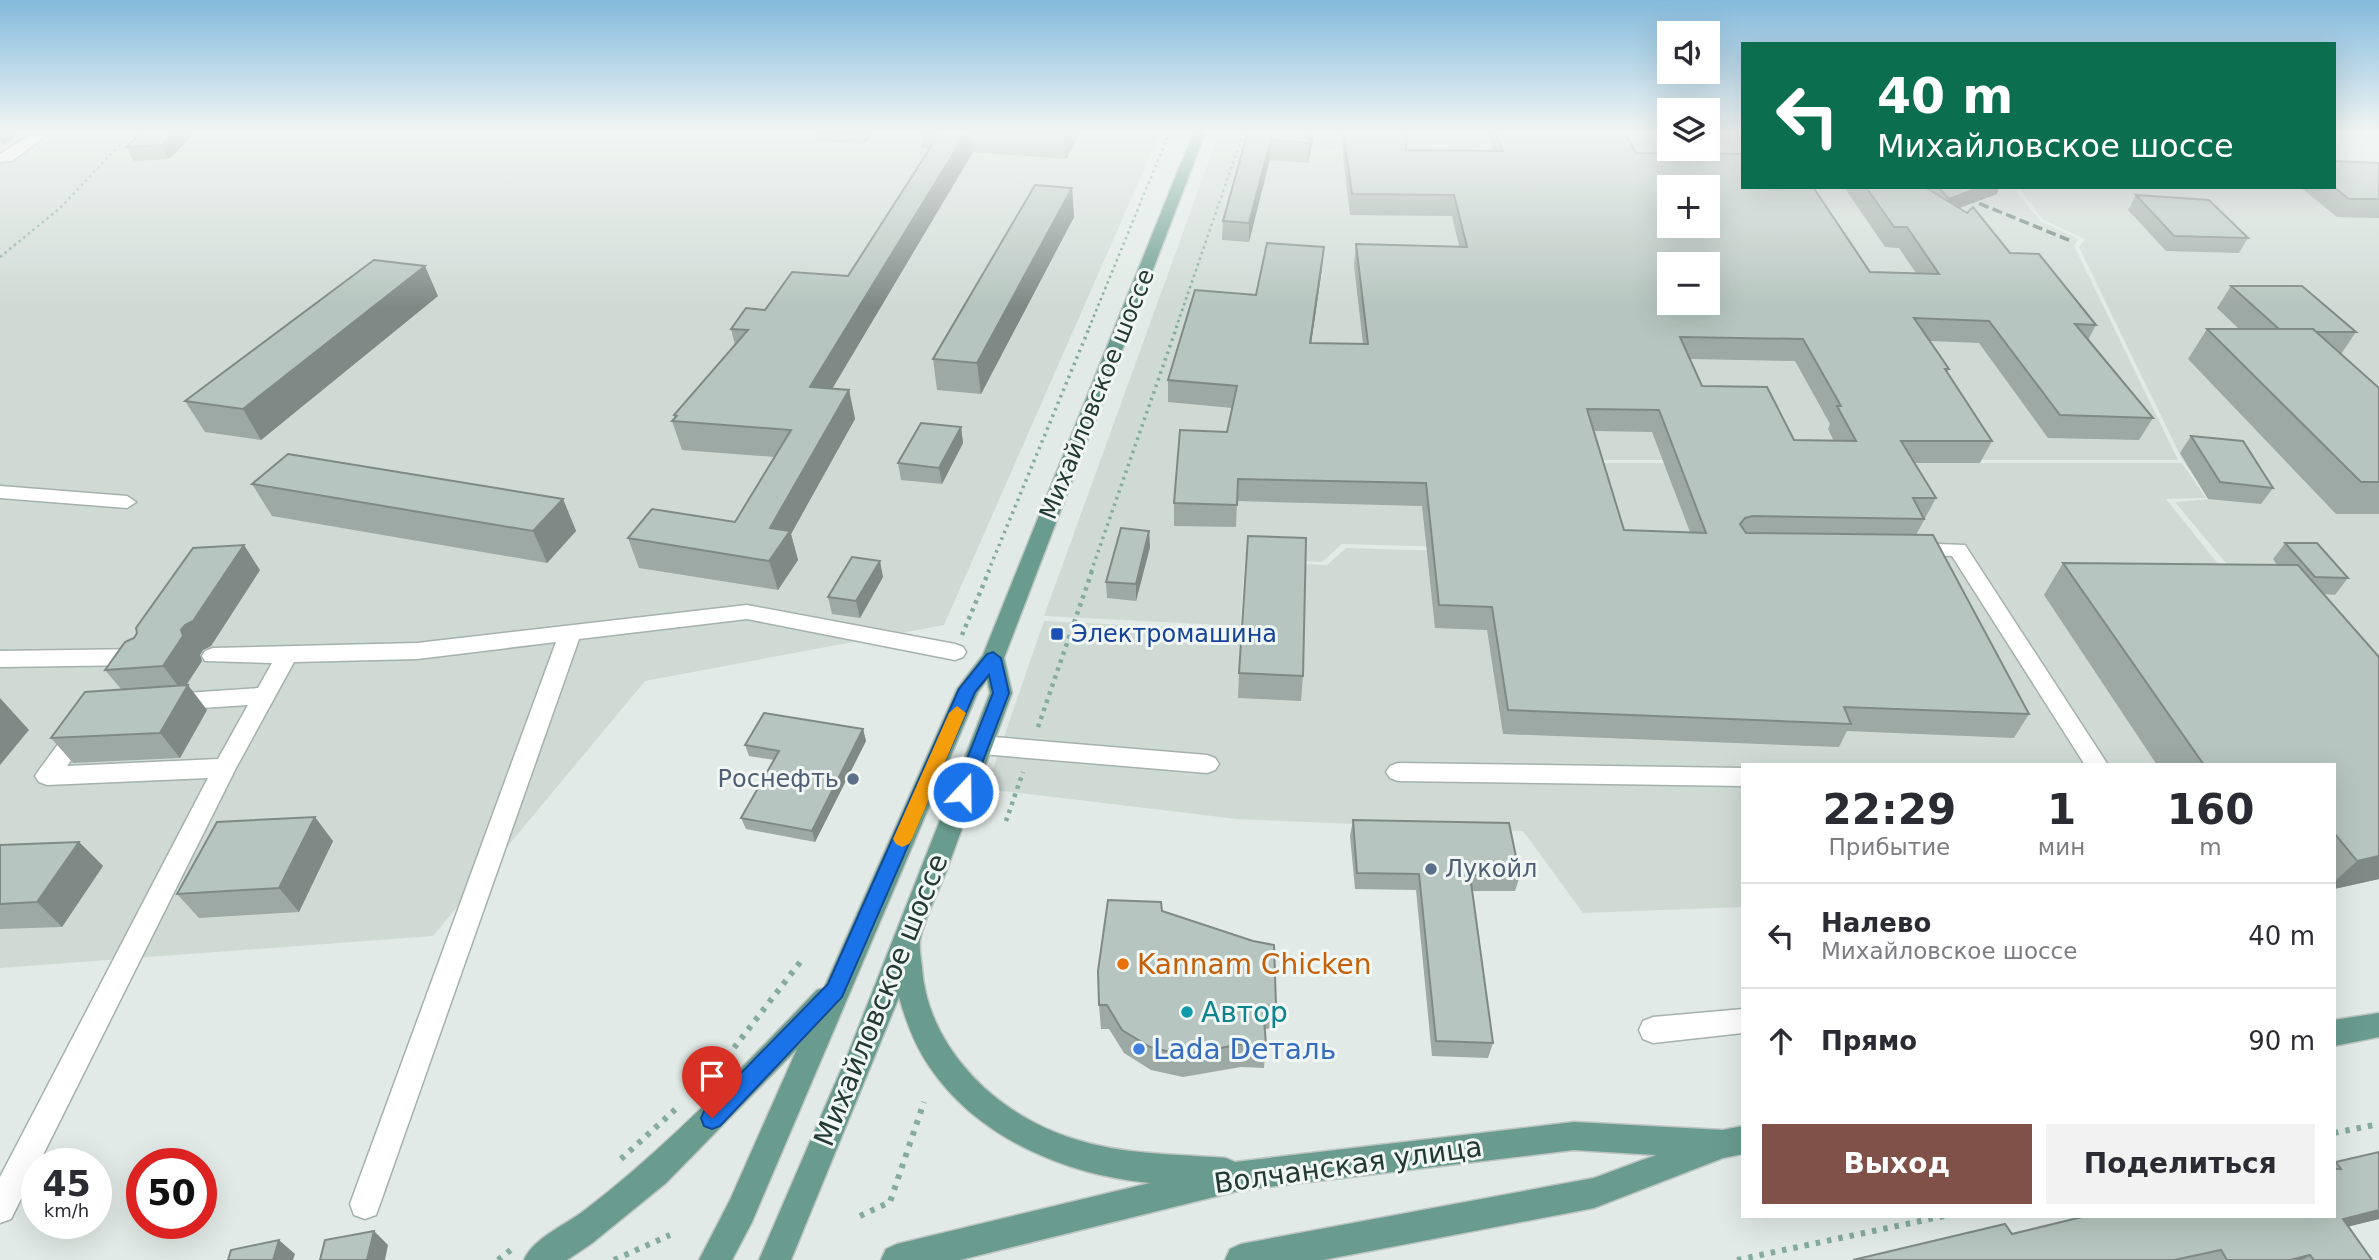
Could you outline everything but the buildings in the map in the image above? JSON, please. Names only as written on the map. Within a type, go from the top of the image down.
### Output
[{"type":"main road","name":"Михайловское шоссе","points":[[715,1260],[741,1211],[968,689],[993,658],[1177,190]]},
{"type":"main road","name":"Михайловское шоссе","points":[[775,1260],[906,938],[1001,693],[993,658]]},
{"type":"main road","points":[[906,938],[912,996],[925,1035],[969,1095],[1027,1136],[1104,1162],[1242,1175]]},
{"type":"main road","points":[[529,1252],[583,1233],[694,1136],[835,990]]},
{"type":"main road","points":[[2336,1033],[2379,1025]]},
{"type":"main road","name":"Волчанская улица","points":[[897,1260],[1242,1175],[1574,1136],[1733,1142]]},
{"type":"main road","name":"Волчанская улица","points":[[1241,1260],[1594,1193],[1733,1142]]},
{"type":"lane","points":[[0,492],[127,502]]},
{"type":"lane","points":[[1891,549],[1958,550],[2096,763]]},
{"type":"lane","points":[[213,656],[417,651],[747,612],[955,652]]},
{"type":"lane","points":[[365,1203],[572,631]]},
{"type":"lane","points":[[0,1208],[225,768],[286,655]]},
{"type":"lane","points":[[0,659],[143,657]]},
{"type":"lane","points":[[154,703],[265,696]]},
{"type":"lane","points":[[92,716],[47,776],[225,768]]},
{"type":"lane","points":[[981,745],[1207,764]]},
{"type":"lane","points":[[1398,772],[1741,777]]},
{"type":"lane","points":[[1653,1030],[1741,1021]]},
{"type":"path","points":[[0,257],[60,208],[77,190]]},
{"type":"path","points":[[955,652],[1146,190]]},
{"type":"path","points":[[1006,821],[1224,190]]},
{"type":"path","points":[[714,1074],[801,961]]},
{"type":"path","points":[[617,1163],[685,1101]]},
{"type":"path","points":[[860,1216],[890,1202],[924,1102]]},
{"type":"path","points":[[2336,1133],[2379,1124]]},
{"type":"path","points":[[1737,1260],[1935,1218]]},
{"type":"path","points":[[614,1260],[670,1234]]},
{"type":"path","points":[[498,1260],[529,1252]]},
{"type":"shaded area","points":[[0,190],[1135,190],[944,625],[645,681],[433,936],[0,968]]},
{"type":"shaded area","points":[[1198,190],[1657,190],[1657,238],[1720,238],[1720,190],[2015,190],[2040,221],[2079,239],[2074,246],[2178,460],[1597,460],[1621,552],[1342,544],[1322,562],[1245,558],[1240,626],[1044,616]]},
{"type":"shaded area","points":[[2020,190],[2379,190],[2379,747],[2175,502],[2210,499],[2183,461],[2079,247],[2085,239],[2043,220]]},
{"type":"shaded area","points":[[1602,463],[2182,463],[2206,498],[2166,499],[2379,765],[2379,879],[2336,886],[2336,763],[1741,763],[1741,907],[1583,913],[1523,831],[1237,819],[986,789],[1044,621],[1248,631],[1251,562],[1327,565],[1346,548],[1630,556]]},
{"type":"railway","points":[[1946,190],[2071,241]]},
{"type":"slow traffic","points":[[902,839],[957,713]]},
{"type":"place","name":"Электромашина","points":[[1057,634]]},
{"type":"place","name":"Роснефть","points":[[853,779]]},
{"type":"place","name":"Лукойл","points":[[1431,869]]},
{"type":"place","name":"Kannam Chicken","points":[[1123,964]]},
{"type":"place","name":"Автор","points":[[1187,1012]]},
{"type":"place","name":"Lada Dеталь","points":[[1139,1049]]},
{"type":"route","points":[[712,1118],[835,990],[968,689],[993,658],[1001,693],[963,792]]}]
